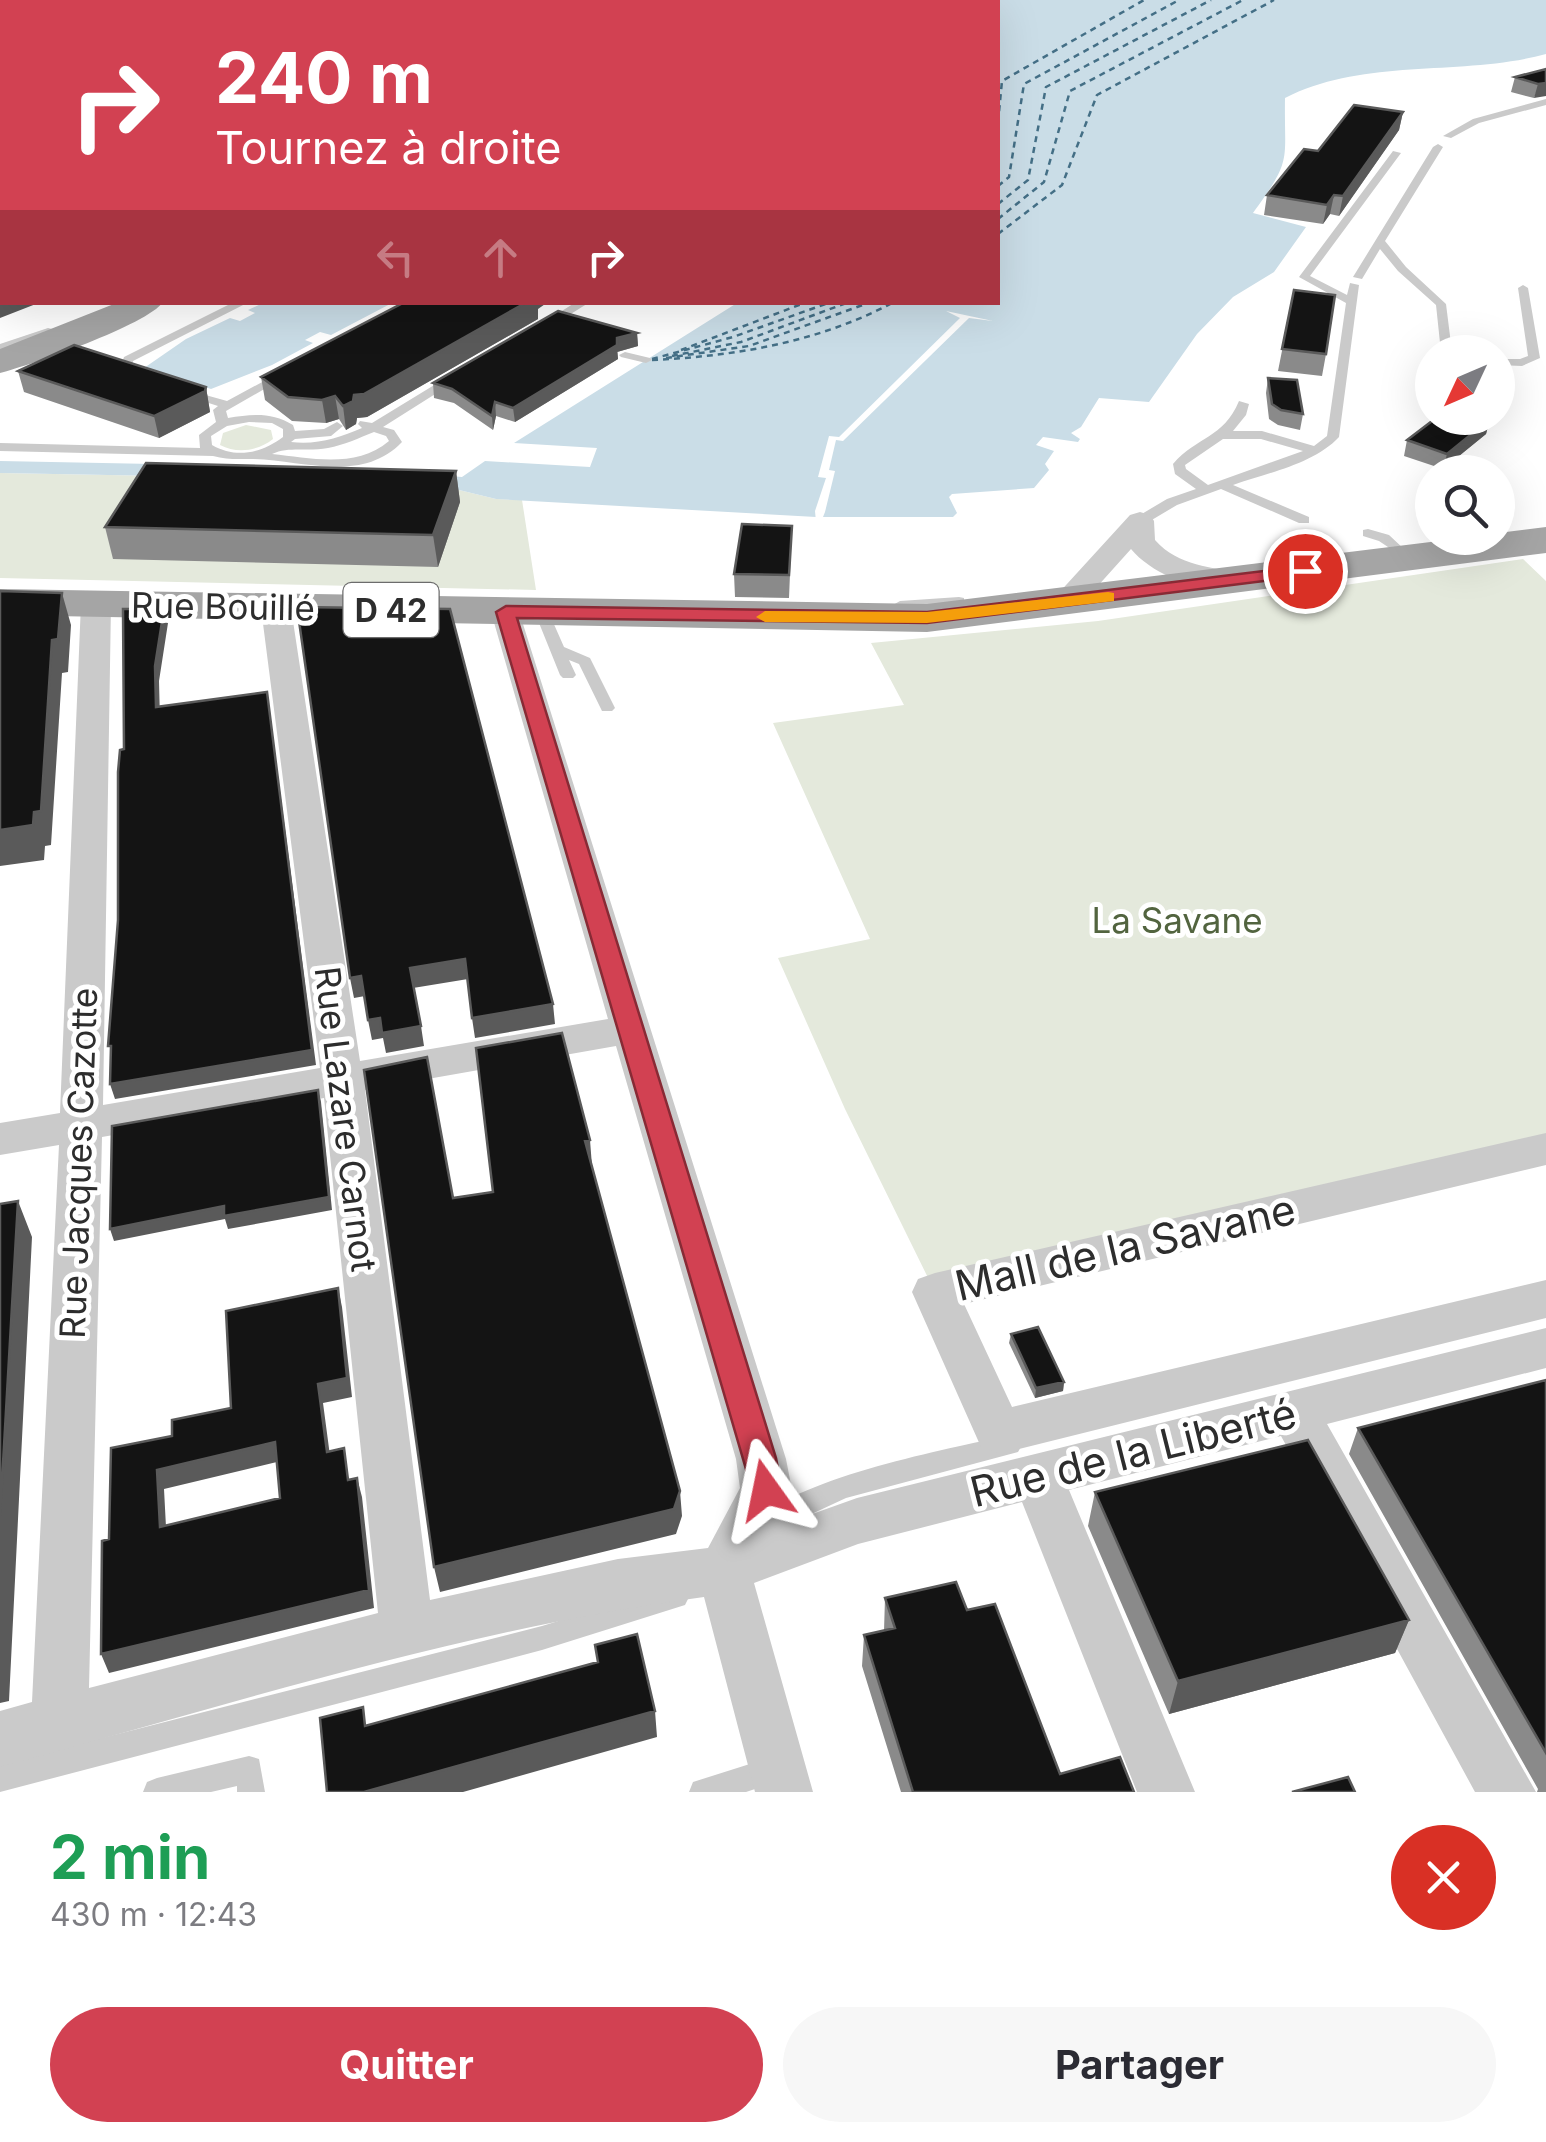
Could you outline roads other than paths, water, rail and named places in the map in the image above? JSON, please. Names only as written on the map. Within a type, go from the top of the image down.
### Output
[{"type":"main road","points":[[0,336],[78,305]]},
{"type":"main road","points":[[0,362],[112,320],[140,305]]},
{"type":"main road","name":"D 42","points":[[535,625],[901,618],[1546,540]]},
{"type":"main road","name":"Rue Bouillé","points":[[0,602],[276,608],[535,625]]},
{"type":"street","points":[[1140,522],[1138,535],[1144,547],[1169,565],[1213,578]]},
{"type":"street","points":[[1072,595],[1140,522]]},
{"type":"street","name":"Rue Jacques Cazotte","points":[[60,1724],[96,604]]},
{"type":"street","name":"Rue Lazare Carnot","points":[[276,608],[342,1078],[407,1631]]},
{"type":"street","points":[[535,625],[630,1029],[761,1458],[789,1513]]},
{"type":"street","points":[[0,1139],[630,1029]]},
{"type":"street","name":"Mall de la Savane","points":[[1546,1149],[935,1292],[999,1432],[1546,1299]]},
{"type":"street","name":"Rue de la Liberté","points":[[0,1740],[407,1631],[618,1584],[724,1570],[789,1513],[857,1521],[1546,1348]]},
{"type":"street","points":[[1292,1411],[1507,1792]]},
{"type":"street","points":[[1037,1476],[1166,1792]]},
{"type":"street","points":[[724,1570],[781,1780]]},
{"type":"lane","points":[[1448,136],[1476,121],[1546,102]]},
{"type":"lane","points":[[1140,522],[1162,507],[1314,450],[1332,436],[1356,281],[1438,146]]},
{"type":"lane","points":[[1352,302],[1304,276],[1396,153]]},
{"type":"lane","points":[[1380,242],[1402,269],[1438,299],[1444,312],[1444,335]]},
{"type":"lane","points":[[1515,363],[1534,358],[1523,288]]},
{"type":"lane","points":[[0,348],[110,305]]},
{"type":"lane","points":[[148,379],[126,369],[128,359],[238,305]]},
{"type":"lane","points":[[550,336],[534,332],[580,305]]},
{"type":"lane","points":[[624,355],[646,360]]},
{"type":"lane","points":[[286,441],[308,451],[338,444],[365,425],[469,370]]},
{"type":"lane","points":[[222,423],[219,410],[290,372]]},
{"type":"lane","points":[[180,389],[227,405]]},
{"type":"lane","points":[[1206,490],[1190,480],[1180,464],[1186,456],[1223,435],[1242,413],[1243,404]]},
{"type":"lane","points":[[213,452],[203,441],[206,434],[222,423],[249,418],[284,423],[286,441]]},
{"type":"lane","points":[[0,447],[213,452],[335,463],[364,460],[396,442],[390,433],[365,425]]},
{"type":"lane","points":[[246,456],[286,441],[331,440],[339,427]]},
{"type":"lane","points":[[1223,435],[1262,435],[1314,450]]},
{"type":"lane","points":[[1222,485],[1304,520]]},
{"type":"lane","points":[[1515,533],[1546,529]]},
{"type":"lane","points":[[1368,533],[1384,538],[1397,549]]},
{"type":"lane","points":[[1213,578],[1415,547]]},
{"type":"lane","points":[[0,589],[901,605],[1072,595]]},
{"type":"lane","points":[[535,625],[568,675]]},
{"type":"lane","points":[[535,625],[585,662],[607,708]]},
{"type":"lane","points":[[789,1513],[824,1495],[880,1478],[1546,1313]]},
{"type":"lane","points":[[0,1778],[620,1617],[684,1594],[724,1570]]},
{"type":"lane","points":[[157,1792],[250,1768],[251,1792]]},
{"type":"lane","points":[[702,1792],[781,1780]]},
{"type":"water","points":[[1000,0],[1546,0],[1546,54],[1480,65],[1347,77],[1285,98],[1284,159],[1275,181],[1253,213],[1306,227],[1274,272],[1233,297],[1197,334],[1149,402],[1099,398],[1081,427],[1071,433],[1080,439],[1078,442],[1043,437],[1036,445],[1054,451],[1045,464],[1049,470],[1034,488],[952,494],[949,497],[957,513],[953,517],[816,517],[496,499],[422,481],[0,473],[0,461],[359,468],[462,477],[485,461],[590,467],[597,448],[514,443],[734,305],[1000,305]]},
{"type":"water","points":[[259,305],[388,305],[331,335],[320,332],[305,340],[313,343],[272,365],[211,389],[144,368],[186,339],[230,318],[240,321],[255,313],[248,310]]},
{"type":"park label","name":"La Savane","points":[[1177,920]]}]
